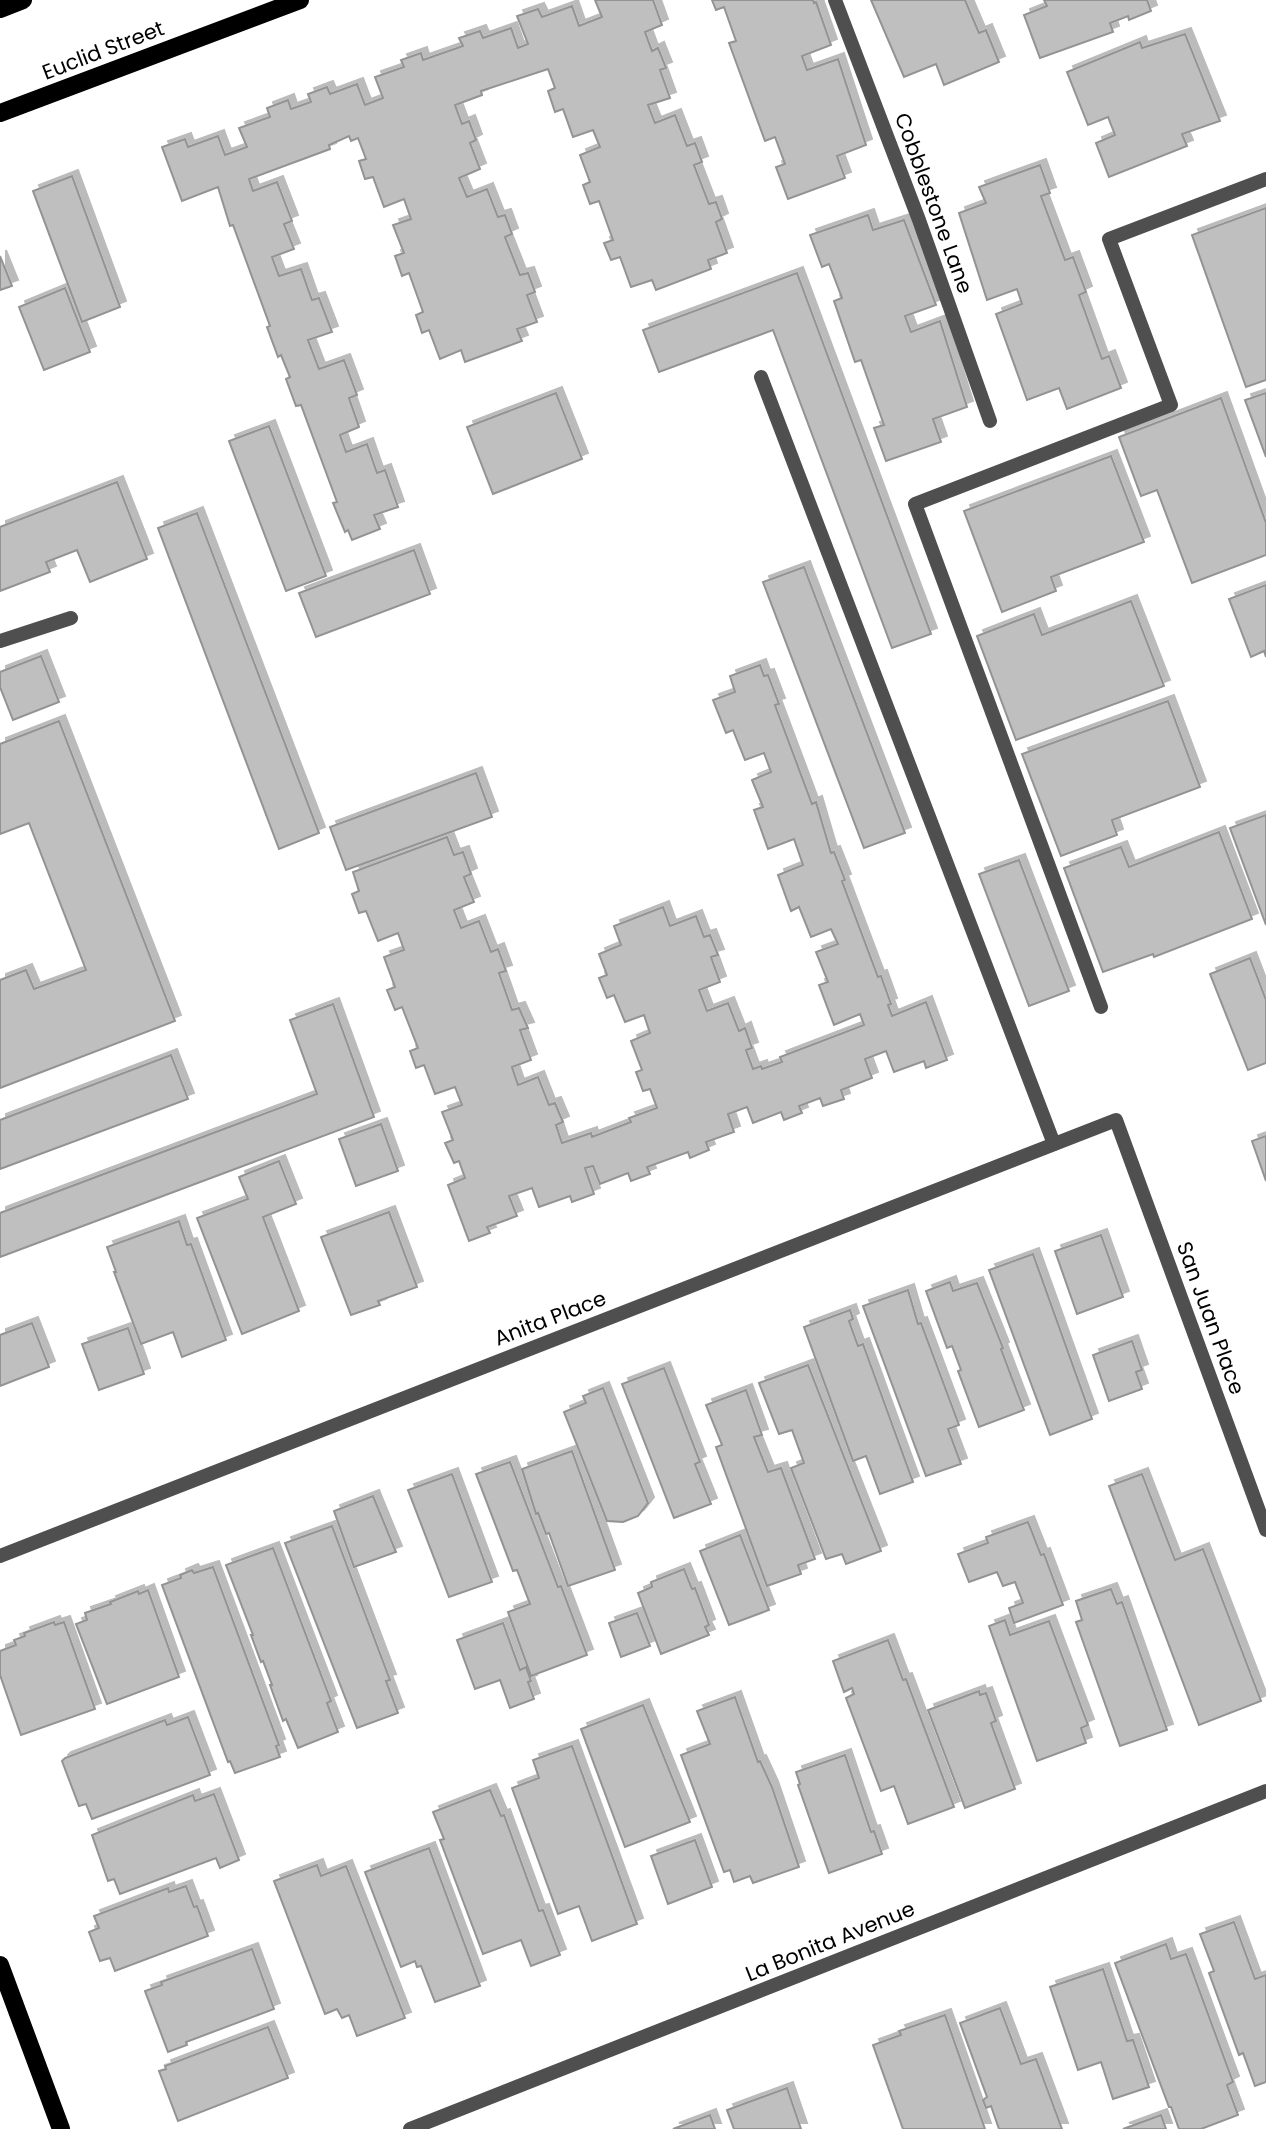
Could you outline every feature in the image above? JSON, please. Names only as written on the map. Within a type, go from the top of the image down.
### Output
[{"type":"main road","points":[[0,9],[23,0]]},
{"type":"main road","name":"Euclid Street","points":[[0,113],[300,0]]},
{"type":"main road","points":[[0,1965],[61,2129]]},
{"type":"street","name":"Cobblestone Lane","points":[[835,0],[919,220],[989,421]]},
{"type":"street","points":[[1101,1007],[915,504],[1171,405],[1109,239],[1266,179]]},
{"type":"street","points":[[761,377],[1054,1144]]},
{"type":"street","points":[[0,641],[71,618]]},
{"type":"street","name":"Anita Place","points":[[0,1556],[1116,1120]]},
{"type":"street","name":"San Juan Place","points":[[1116,1120],[1266,1530]]},
{"type":"street","name":"La Bonita Avenue","points":[[410,2129],[1266,1791]]},
{"type":"building","points":[[595,0],[653,0],[662,25],[645,32],[652,51],[658,48],[666,68],[660,70],[670,98],[648,105],[655,123],[675,115],[687,146],[695,143],[702,162],[694,165],[709,204],[716,202],[722,219],[716,222],[727,253],[708,260],[711,269],[656,290],[652,280],[631,287],[620,257],[611,260],[604,243],[613,240],[599,201],[590,204],[583,185],[590,182],[580,155],[600,147],[593,130],[573,137],[563,109],[555,112],[548,91],[555,88],[548,69],[481,91],[482,95],[455,105],[462,124],[469,121],[476,140],[470,143],[480,169],[459,178],[467,197],[487,189],[498,217],[505,215],[512,234],[505,237],[520,275],[528,273],[535,292],[527,295],[537,322],[517,329],[522,341],[465,362],[461,350],[440,359],[429,330],[422,333],[416,315],[423,312],[409,273],[402,276],[395,256],[404,253],[393,225],[411,219],[404,199],[384,207],[373,177],[365,179],[359,161],[366,159],[358,138],[351,141],[349,136],[329,145],[330,149],[249,179],[253,191],[277,182],[292,221],[284,224],[294,249],[272,257],[279,276],[301,269],[312,300],[319,298],[332,332],[308,340],[319,369],[344,360],[357,395],[349,398],[359,427],[340,435],[346,452],[367,444],[377,473],[385,470],[398,507],[374,515],[380,529],[352,540],[348,530],[345,532],[333,503],[337,502],[301,405],[296,406],[286,379],[290,377],[281,355],[278,357],[267,327],[270,326],[233,225],[230,226],[218,187],[182,201],[162,147],[185,139],[188,147],[218,136],[225,155],[247,147],[239,128],[270,117],[267,108],[288,100],[291,109],[311,102],[308,94],[327,87],[330,94],[357,84],[365,105],[383,98],[375,77],[404,67],[401,60],[421,53],[423,60],[463,46],[459,38],[480,31],[483,38],[511,28],[518,48],[528,44],[517,16],[538,9],[542,17],[572,6],[579,26],[602,17]]},
{"type":"building","points":[[712,0],[816,2],[831,45],[802,56],[807,70],[838,59],[866,145],[837,156],[845,178],[788,199],[776,167],[785,164],[775,137],[765,141],[729,43],[736,41],[724,7],[716,10]]},
{"type":"building","points":[[871,0],[965,0],[979,33],[986,30],[999,62],[944,85],[936,64],[904,77]]},
{"type":"building","points":[[1044,0],[1147,0],[1151,11],[1129,20],[1128,16],[1110,23],[1113,32],[1040,58],[1024,15],[1047,6]]},
{"type":"building","points":[[1185,34],[1220,121],[1182,134],[1187,146],[1109,177],[1096,143],[1115,135],[1108,117],[1088,125],[1067,72],[1140,42],[1142,48]]},
{"type":"building","points":[[1040,165],[1050,193],[1041,196],[1065,260],[1073,257],[1086,292],[1079,295],[1102,359],[1109,356],[1121,388],[1067,409],[1059,388],[1027,400],[996,314],[1022,304],[1017,289],[987,300],[959,213],[986,203],[979,187]]},
{"type":"building","points":[[72,176],[120,307],[82,322],[33,191]]},
{"type":"building","points":[[1266,208],[1266,380],[1246,387],[1192,235]]},
{"type":"building","points":[[868,215],[873,230],[904,220],[936,305],[905,316],[911,332],[940,321],[967,407],[933,419],[941,442],[886,461],[874,428],[884,425],[861,360],[855,362],[834,301],[842,298],[829,264],[822,267],[810,235]]},
{"type":"building","points":[[0,256],[12,286],[0,290]]},
{"type":"building","points":[[797,273],[931,634],[892,648],[773,330],[659,372],[643,330]]},
{"type":"building","points":[[65,288],[90,352],[44,370],[19,307]]},
{"type":"building","points":[[556,393],[582,459],[493,494],[467,427]]},
{"type":"building","points":[[1266,393],[1266,457],[1245,400]]},
{"type":"building","points":[[1221,398],[1266,523],[1266,555],[1192,583],[1157,490],[1141,496],[1119,437]]},
{"type":"building","points":[[269,426],[326,576],[286,591],[229,441]]},
{"type":"building","points":[[1111,456],[1144,542],[1051,577],[1056,591],[1002,612],[964,511]]},
{"type":"building","points":[[117,482],[147,559],[90,582],[77,550],[46,562],[50,572],[0,591],[0,527]]},
{"type":"building","points":[[197,513],[319,833],[279,849],[158,528]]},
{"type":"building","points":[[414,550],[430,594],[316,637],[299,593]]},
{"type":"building","points":[[804,567],[905,833],[864,848],[763,582]]},
{"type":"building","points":[[1266,585],[1266,657],[1264,651],[1251,657],[1229,599]]},
{"type":"building","points":[[1131,601],[1164,686],[1016,740],[977,636],[1034,614],[1042,635]]},
{"type":"building","points":[[41,656],[59,702],[13,720],[0,687],[0,672]]},
{"type":"building","points":[[760,665],[764,676],[768,675],[779,704],[775,705],[812,804],[816,802],[831,853],[834,852],[878,977],[881,976],[891,1004],[888,1005],[892,1016],[926,1002],[947,1060],[926,1068],[924,1061],[894,1072],[886,1051],[865,1059],[872,1078],[841,1090],[844,1099],[823,1106],[820,1098],[799,1106],[802,1113],[784,1120],[781,1112],[753,1123],[747,1107],[728,1114],[734,1132],[706,1142],[709,1150],[690,1158],[688,1152],[647,1167],[650,1174],[631,1181],[628,1173],[600,1184],[593,1166],[585,1168],[594,1194],[572,1202],[570,1196],[539,1207],[532,1188],[509,1196],[517,1216],[487,1227],[490,1233],[469,1241],[448,1185],[465,1178],[459,1161],[454,1163],[445,1143],[453,1140],[442,1112],[462,1105],[455,1087],[435,1094],[424,1065],[416,1068],[410,1051],[418,1048],[402,1007],[395,1010],[387,990],[395,987],[384,957],[404,950],[398,933],[378,941],[366,911],[359,913],[352,894],[359,891],[353,872],[447,837],[454,855],[463,852],[471,874],[464,877],[474,902],[454,910],[461,928],[479,921],[491,952],[498,949],[506,971],[499,973],[512,1010],[519,1008],[528,1028],[520,1030],[531,1060],[512,1067],[518,1085],[538,1077],[549,1105],[555,1103],[563,1122],[556,1125],[562,1143],[591,1133],[592,1137],[631,1122],[629,1118],[657,1108],[650,1089],[643,1091],[636,1072],[642,1070],[631,1041],[650,1033],[644,1015],[625,1022],[614,995],[607,998],[599,978],[607,975],[599,954],[621,945],[614,926],[663,907],[670,926],[696,916],[704,937],[710,935],[718,955],[711,957],[720,982],[699,990],[707,1011],[728,1003],[739,1031],[745,1028],[752,1048],[746,1050],[753,1069],[761,1066],[762,1069],[782,1062],[780,1057],[864,1025],[860,1014],[834,1025],[819,985],[828,982],[816,952],[838,944],[831,929],[811,937],[799,907],[791,911],[778,875],[803,865],[794,839],[768,849],[754,810],[763,807],[752,780],[771,772],[764,753],[745,760],[733,730],[726,733],[713,700],[735,692],[730,676]]},
{"type":"building","points":[[1168,701],[1200,787],[1112,820],[1117,835],[1061,856],[1022,754]]},
{"type":"building","points":[[59,721],[175,1021],[0,1088],[0,980],[26,970],[34,989],[86,970],[29,823],[0,834],[0,744]]},
{"type":"building","points":[[476,773],[492,817],[346,870],[330,827]]},
{"type":"building","points":[[1266,815],[1266,925],[1230,828]]},
{"type":"building","points":[[1219,832],[1252,919],[1154,957],[1153,954],[1103,972],[1064,868],[1121,847],[1129,867]]},
{"type":"building","points":[[1019,860],[1069,991],[1029,1006],[979,874]]},
{"type":"building","points":[[1250,958],[1266,1000],[1266,1063],[1248,1070],[1210,974]]},
{"type":"building","points":[[333,1004],[374,1117],[0,1257],[0,1213],[317,1094],[290,1020]]},
{"type":"building","points":[[171,1055],[188,1099],[0,1169],[0,1120]]},
{"type":"building","points":[[381,1124],[398,1171],[356,1186],[339,1139]]},
{"type":"building","points":[[1266,1136],[1266,1181],[1252,1141]]},
{"type":"building","points":[[279,1161],[296,1204],[263,1217],[299,1311],[242,1334],[197,1218],[248,1199],[239,1177]]},
{"type":"building","points":[[389,1212],[417,1287],[378,1301],[380,1305],[351,1315],[321,1237]]},
{"type":"building","points":[[179,1221],[187,1245],[191,1244],[226,1340],[182,1357],[173,1332],[141,1344],[107,1247]]},
{"type":"building","points":[[1101,1235],[1123,1297],[1077,1314],[1055,1251]]},
{"type":"building","points":[[1033,1254],[1092,1419],[1050,1435],[989,1270]]},
{"type":"building","points":[[950,1282],[953,1291],[977,1283],[1024,1410],[979,1427],[958,1371],[961,1370],[952,1346],[947,1348],[926,1291]]},
{"type":"building","points":[[908,1290],[918,1324],[921,1323],[959,1425],[948,1429],[961,1464],[926,1476],[863,1306]]},
{"type":"building","points":[[850,1310],[853,1319],[849,1321],[858,1346],[863,1344],[913,1482],[880,1494],[866,1456],[853,1461],[804,1327]]},
{"type":"building","points":[[32,1323],[49,1367],[0,1386],[0,1335]]},
{"type":"building","points":[[128,1328],[144,1374],[99,1390],[82,1344]]},
{"type":"building","points":[[1132,1341],[1142,1370],[1136,1372],[1142,1389],[1109,1401],[1093,1355]]},
{"type":"building","points":[[808,1365],[881,1551],[846,1564],[842,1554],[826,1559],[791,1468],[804,1463],[792,1430],[779,1434],[759,1383]]},
{"type":"building","points":[[664,1368],[700,1462],[695,1464],[711,1504],[674,1518],[622,1384]]},
{"type":"building","points":[[603,1388],[648,1503],[638,1516],[623,1522],[607,1521],[564,1412],[586,1403],[583,1396]]},
{"type":"building","points":[[746,1390],[762,1435],[754,1437],[768,1472],[781,1468],[815,1559],[798,1565],[801,1574],[767,1586],[716,1447],[722,1445],[706,1405]]},
{"type":"building","points":[[572,1451],[615,1570],[568,1586],[549,1533],[546,1534],[538,1513],[536,1514],[522,1469]]},
{"type":"building","points":[[510,1462],[587,1655],[531,1676],[508,1612],[530,1604],[517,1570],[513,1571],[476,1474]]},
{"type":"building","points":[[452,1474],[492,1582],[449,1597],[408,1490]]},
{"type":"building","points":[[1142,1474],[1175,1560],[1203,1549],[1261,1701],[1199,1725],[1109,1486]]},
{"type":"building","points":[[373,1496],[396,1552],[354,1567],[334,1511]]},
{"type":"building","points":[[1028,1522],[1041,1555],[1044,1554],[1063,1605],[1014,1623],[1009,1608],[1023,1603],[1015,1582],[1003,1586],[997,1572],[969,1582],[958,1554],[988,1543],[986,1537]]},
{"type":"building","points":[[332,1526],[390,1680],[386,1681],[398,1713],[357,1728],[285,1543]]},
{"type":"building","points":[[740,1535],[769,1610],[729,1625],[700,1551]]},
{"type":"building","points":[[273,1548],[331,1701],[327,1703],[338,1732],[298,1748],[286,1719],[283,1721],[226,1565]]},
{"type":"building","points":[[213,1567],[279,1745],[276,1746],[280,1757],[235,1773],[230,1761],[228,1762],[162,1585],[181,1578],[180,1575],[192,1570],[194,1573]]},
{"type":"building","points":[[684,1569],[692,1589],[695,1588],[709,1625],[705,1627],[709,1635],[661,1654],[638,1593],[652,1587],[651,1582]]},
{"type":"building","points":[[1111,1589],[1117,1604],[1122,1602],[1167,1730],[1120,1746],[1076,1622],[1082,1620],[1076,1601]]},
{"type":"building","points":[[148,1590],[179,1677],[107,1704],[76,1624],[87,1620],[85,1613],[138,1591],[139,1594]]},
{"type":"building","points":[[637,1613],[650,1646],[621,1657],[609,1623]]},
{"type":"building","points":[[1005,1620],[1010,1635],[1049,1621],[1088,1725],[1081,1728],[1086,1743],[1037,1761],[989,1626]]},
{"type":"building","points":[[54,1622],[55,1625],[64,1622],[95,1709],[21,1735],[0,1675],[0,1651],[16,1645],[14,1640],[25,1636],[24,1633]]},
{"type":"building","points":[[503,1623],[520,1670],[526,1667],[534,1699],[510,1708],[500,1680],[475,1689],[457,1640]]},
{"type":"building","points":[[888,1640],[903,1680],[906,1679],[954,1807],[908,1824],[894,1786],[881,1791],[846,1698],[854,1694],[852,1688],[844,1692],[833,1661]]},
{"type":"building","points":[[979,1691],[980,1695],[986,1693],[996,1721],[991,1723],[1015,1789],[965,1808],[928,1710]]},
{"type":"building","points":[[735,1697],[758,1762],[760,1761],[772,1787],[799,1867],[753,1883],[750,1876],[734,1882],[730,1870],[724,1872],[681,1755],[710,1744],[697,1711]]},
{"type":"building","points":[[643,1705],[690,1822],[625,1847],[581,1729]]},
{"type":"building","points":[[188,1717],[210,1775],[92,1819],[86,1804],[79,1806],[62,1761],[65,1758],[165,1720],[167,1725]]},
{"type":"building","points":[[572,1746],[637,1924],[592,1941],[579,1906],[558,1914],[512,1788],[539,1778],[533,1760]]},
{"type":"building","points":[[845,1755],[871,1832],[874,1831],[882,1854],[829,1873],[798,1785],[800,1784],[796,1772]]},
{"type":"building","points":[[490,1790],[501,1816],[504,1815],[539,1911],[543,1910],[560,1955],[531,1966],[521,1940],[483,1954],[440,1840],[444,1839],[433,1812]]},
{"type":"building","points":[[214,1794],[239,1860],[220,1868],[216,1858],[120,1894],[114,1879],[108,1881],[92,1835],[193,1795],[195,1801]]},
{"type":"building","points":[[695,1840],[712,1887],[668,1904],[651,1856]]},
{"type":"building","points":[[429,1848],[480,1986],[435,2002],[421,1966],[417,1967],[415,1961],[401,1967],[365,1872]]},
{"type":"building","points":[[317,1865],[321,1876],[346,1866],[405,2018],[357,2036],[349,2015],[342,2018],[337,2009],[325,2014],[274,1881]]},
{"type":"building","points":[[186,1886],[208,1936],[115,1971],[110,1958],[100,1961],[89,1932],[99,1928],[94,1916],[168,1888],[169,1892]]},
{"type":"building","points":[[1234,1922],[1255,1979],[1266,1975],[1266,2082],[1255,2086],[1243,2053],[1239,2055],[1209,1973],[1214,1971],[1200,1934]]},
{"type":"building","points":[[1166,1944],[1171,1959],[1186,1954],[1233,2082],[1227,2085],[1238,2115],[1201,2129],[1179,2129],[1115,1963]]},
{"type":"building","points":[[252,1949],[274,2009],[186,2042],[187,2045],[168,2052],[145,1991],[162,1985],[161,1982]]},
{"type":"building","points":[[1103,1969],[1127,2041],[1133,2040],[1149,2087],[1113,2099],[1101,2062],[1078,2070],[1050,1987]]},
{"type":"building","points":[[1000,2008],[1021,2064],[1036,2059],[1062,2129],[999,2129],[991,2106],[986,2108],[983,2100],[987,2097],[960,2023]]},
{"type":"building","points":[[945,2015],[985,2129],[903,2129],[873,2045],[901,2035],[899,2031]]},
{"type":"building","points":[[268,2027],[288,2078],[178,2121],[159,2071],[166,2069],[165,2066]]},
{"type":"building","points":[[787,2088],[801,2129],[734,2129],[727,2110]]},
{"type":"building","points":[[710,2115],[715,2129],[673,2129]]},
{"type":"building","points":[[1161,2115],[1166,2129],[1123,2129]]}]
